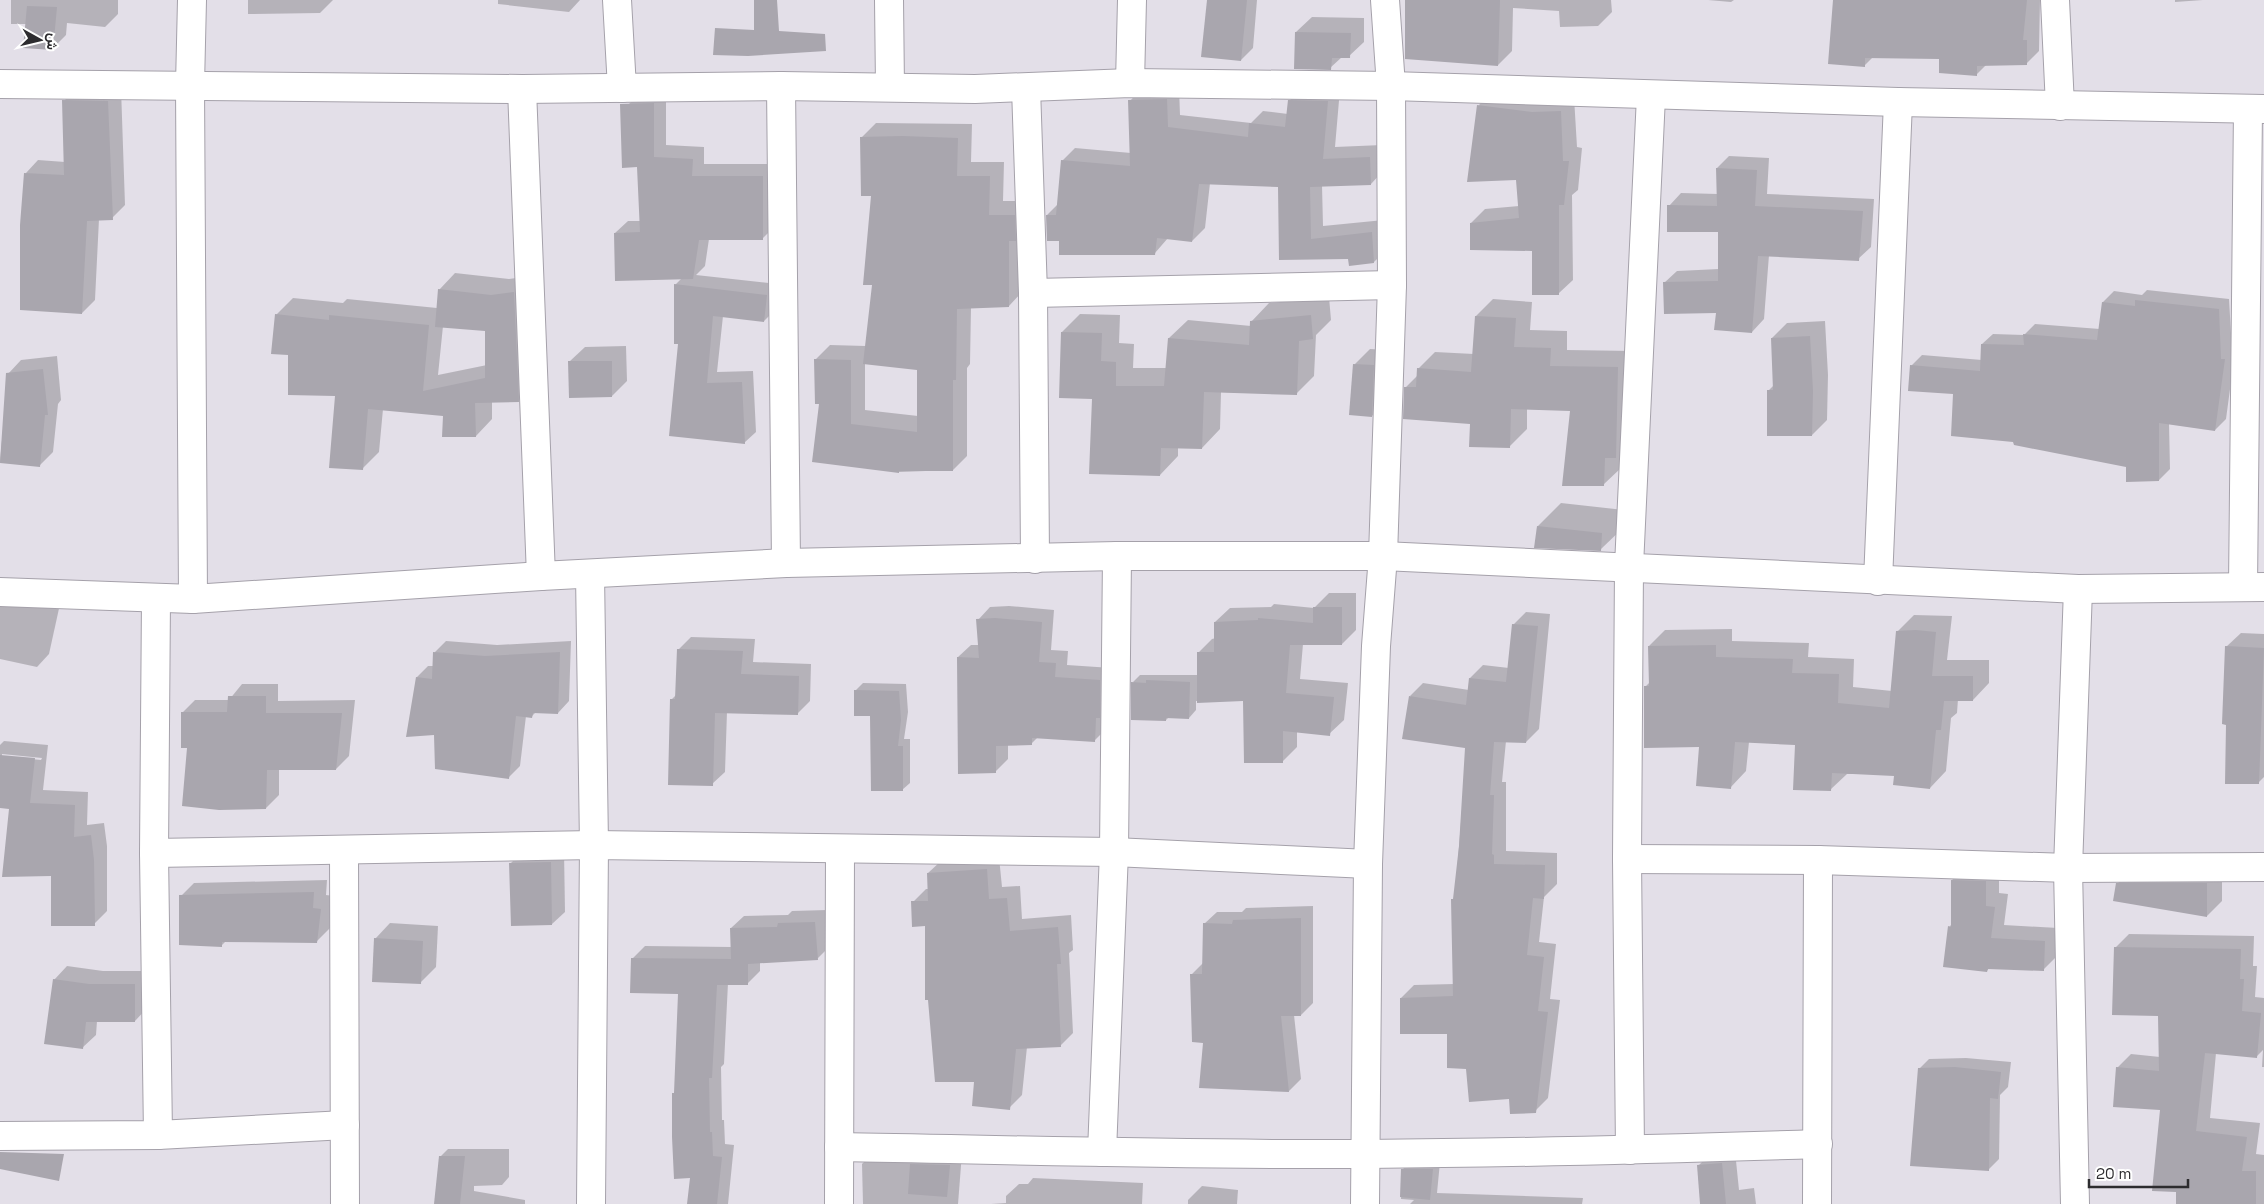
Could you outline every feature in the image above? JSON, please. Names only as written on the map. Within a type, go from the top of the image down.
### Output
[{"type":"street","points":[[192,0],[190,85],[193,599]]},
{"type":"street","points":[[617,0],[622,88]]},
{"type":"street","points":[[889,0],[890,87]]},
{"type":"street","points":[[1130,83],[1132,0]]},
{"type":"street","points":[[1365,1204],[1368,864],[1376,646],[1383,556],[1392,285],[1391,86],[1385,0]]},
{"type":"street","points":[[2055,0],[2060,106]]},
{"type":"street","points":[[0,84],[522,89],[781,86],[1026,88],[1130,83],[1391,86],[1651,96],[2256,109],[2254,587],[2078,589],[1878,581],[1629,566],[1383,556],[1117,556],[786,563],[541,576],[193,599],[0,592]]},
{"type":"street","points":[[781,86],[786,563]]},
{"type":"street","points":[[1026,88],[1033,293],[1035,559]]},
{"type":"street","points":[[522,89],[541,576]]},
{"type":"street","points":[[1630,1150],[1627,859],[1629,566],[1651,96]]},
{"type":"street","points":[[1878,581],[1898,102]]},
{"type":"street","points":[[1033,293],[1392,285]]},
{"type":"street","points":[[1102,1152],[1114,852],[1117,556]]},
{"type":"street","points":[[590,574],[594,845],[591,1204]]},
{"type":"street","points":[[2075,1204],[2068,868],[2078,589]]},
{"type":"street","points":[[156,599],[154,853],[158,1135]]},
{"type":"street","points":[[154,853],[594,845],[1114,852],[1368,864]]},
{"type":"street","points":[[839,1204],[840,849]]},
{"type":"street","points":[[344,850],[345,1204]]},
{"type":"street","points":[[1627,859],[1818,860],[2068,868],[2264,867]]},
{"type":"street","points":[[1817,1204],[1818,860]]},
{"type":"street","points":[[0,1136],[158,1135],[345,1125]]},
{"type":"street","points":[[839,1147],[1364,1154],[1630,1150],[1818,1144]]},
{"type":"building","points":[[754,0],[777,0],[779,31],[825,34],[826,51],[748,56],[713,55],[715,28],[754,30]]},
{"type":"building","points":[[1207,0],[1247,0],[1241,61],[1201,57]]},
{"type":"building","points":[[1405,0],[1500,0],[1498,66],[1405,59]]},
{"type":"building","points":[[1833,0],[2027,0],[2023,40],[2027,40],[2027,65],[1977,66],[1977,76],[1939,73],[1939,59],[1865,58],[1865,67],[1828,64]]},
{"type":"building","points":[[27,6],[57,7],[53,50],[23,48]]},
{"type":"building","points":[[1295,32],[1351,33],[1350,58],[1332,58],[1331,70],[1294,69]]},
{"type":"building","points":[[1167,99],[1168,127],[1248,137],[1249,123],[1285,127],[1288,100],[1328,101],[1323,159],[1370,157],[1371,185],[1310,187],[1311,239],[1372,232],[1374,263],[1349,266],[1348,259],[1279,260],[1278,187],[1199,184],[1192,242],[1157,238],[1155,255],[1059,255],[1059,241],[1047,241],[1046,215],[1056,215],[1061,160],[1130,166],[1128,100]]},
{"type":"building","points":[[62,100],[108,101],[113,220],[87,221],[82,314],[20,310],[20,225],[24,173],[64,175]]},
{"type":"building","points":[[654,103],[654,157],[693,159],[692,176],[763,176],[763,240],[699,240],[693,279],[615,281],[614,233],[640,232],[637,167],[622,168],[620,104]]},
{"type":"building","points":[[1477,105],[1532,112],[1561,111],[1563,161],[1569,161],[1564,205],[1559,205],[1559,295],[1532,295],[1532,251],[1470,250],[1470,223],[1519,218],[1516,180],[1467,182]]},
{"type":"building","points":[[860,137],[958,138],[957,176],[990,176],[989,215],[1015,215],[1016,241],[1009,241],[1009,307],[957,309],[956,380],[953,380],[953,471],[899,471],[899,473],[812,462],[819,404],[815,404],[814,359],[851,360],[851,424],[917,432],[917,370],[863,364],[872,285],[863,285],[871,196],[861,196]]},
{"type":"building","points":[[1716,168],[1757,170],[1755,206],[1863,211],[1859,261],[1758,256],[1752,333],[1714,330],[1716,313],[1664,314],[1663,282],[1718,281],[1718,232],[1667,232],[1667,205],[1717,206]]},
{"type":"building","points":[[674,284],[767,295],[764,322],[713,316],[707,383],[742,382],[745,444],[669,436],[678,344],[674,344]]},
{"type":"building","points":[[438,289],[491,295],[514,292],[519,402],[475,403],[476,437],[442,437],[443,416],[368,409],[363,470],[329,468],[335,396],[288,395],[288,355],[271,354],[275,314],[329,320],[329,315],[429,325],[423,391],[485,378],[485,331],[435,327]]},
{"type":"building","points":[[2135,300],[2219,309],[2221,359],[2225,359],[2215,431],[2159,423],[2159,481],[2126,482],[2126,467],[2014,445],[2013,442],[1951,436],[1953,394],[1908,391],[1910,365],[1980,371],[1981,344],[2024,345],[2023,334],[2097,340],[2102,302],[2135,306]]},
{"type":"building","points":[[1311,315],[1313,339],[1299,341],[1297,395],[1204,392],[1202,449],[1161,448],[1160,476],[1089,474],[1092,399],[1059,398],[1061,332],[1102,333],[1101,361],[1116,362],[1116,386],[1164,386],[1168,338],[1249,345],[1250,321]]},
{"type":"building","points":[[1475,316],[1516,318],[1514,347],[1551,348],[1550,366],[1618,367],[1616,458],[1605,458],[1604,486],[1562,486],[1570,411],[1511,409],[1510,448],[1469,447],[1470,424],[1403,419],[1404,387],[1416,387],[1417,368],[1471,372]]},
{"type":"building","points":[[1810,336],[1813,391],[1812,436],[1767,436],[1767,390],[1773,390],[1771,338]]},
{"type":"building","points":[[568,361],[612,361],[612,397],[569,398]]},
{"type":"building","points":[[1353,364],[1374,365],[1372,417],[1349,415]]},
{"type":"building","points":[[43,369],[48,415],[45,415],[40,467],[0,463],[6,373]]},
{"type":"building","points":[[1537,526],[1602,533],[1601,551],[1534,548]]},
{"type":"building","points":[[1313,607],[1342,607],[1342,645],[1290,645],[1286,693],[1334,697],[1330,736],[1283,731],[1283,763],[1244,763],[1243,701],[1197,703],[1197,652],[1214,652],[1214,622],[1258,620],[1258,618],[1313,623]]},
{"type":"building","points":[[995,618],[1042,622],[1039,662],[1056,663],[1055,677],[1100,680],[1100,718],[1096,718],[1095,742],[1032,738],[1032,745],[996,746],[996,773],[958,774],[957,657],[979,658],[976,619]]},
{"type":"building","points":[[1512,624],[1538,626],[1526,743],[1494,742],[1490,795],[1494,795],[1492,854],[1494,855],[1494,864],[1545,865],[1544,899],[1533,898],[1527,955],[1544,957],[1538,1011],[1548,1012],[1536,1113],[1510,1114],[1509,1099],[1469,1102],[1466,1069],[1447,1068],[1447,1034],[1400,1034],[1400,998],[1453,996],[1451,899],[1453,899],[1459,846],[1465,748],[1402,739],[1409,696],[1466,705],[1469,678],[1506,682]]},
{"type":"building","points":[[1896,631],[1936,632],[1932,676],[1973,676],[1973,701],[1944,701],[1941,730],[1936,730],[1930,789],[1893,785],[1894,776],[1832,773],[1831,791],[1793,790],[1795,745],[1735,742],[1731,789],[1696,786],[1699,747],[1644,748],[1644,686],[1649,686],[1648,646],[1716,645],[1716,657],[1793,659],[1792,673],[1839,674],[1838,703],[1889,708]]},
{"type":"building","points":[[2225,646],[2264,648],[2259,784],[2225,784],[2226,725],[2222,724]]},
{"type":"building","points":[[677,649],[743,651],[741,674],[799,676],[798,715],[715,713],[713,786],[668,785],[670,699],[675,699]]},
{"type":"building","points":[[433,652],[485,656],[560,652],[558,714],[533,713],[532,718],[516,716],[509,779],[435,769],[434,735],[406,737],[416,677],[432,679]]},
{"type":"building","points":[[1146,680],[1190,682],[1189,719],[1166,718],[1166,721],[1131,720],[1131,682],[1146,683]]},
{"type":"building","points":[[854,690],[899,691],[901,720],[898,746],[903,746],[903,791],[871,791],[870,716],[854,716]]},
{"type":"building","points":[[228,696],[266,696],[266,713],[342,713],[336,770],[267,770],[266,809],[219,810],[182,806],[187,748],[181,748],[181,712],[227,712]]},
{"type":"building","points":[[0,755],[35,758],[30,803],[75,805],[74,837],[91,835],[94,860],[95,926],[51,926],[51,876],[2,877],[9,809],[0,808]]},
{"type":"building","points":[[551,862],[552,925],[511,926],[509,863]]},
{"type":"building","points":[[987,869],[989,899],[1007,898],[1010,931],[1058,927],[1061,964],[1057,964],[1061,1047],[1016,1049],[1010,1110],[972,1106],[974,1082],[935,1082],[928,1000],[925,1000],[925,926],[912,927],[911,901],[928,901],[927,873]]},
{"type":"building","points":[[1951,880],[1986,881],[1986,906],[1995,907],[1991,938],[2045,941],[2044,971],[1988,969],[1987,972],[1943,967],[1948,926],[1951,927]]},
{"type":"building","points":[[2116,883],[2207,883],[2207,917],[2113,901]]},
{"type":"building","points":[[314,892],[313,908],[321,909],[317,943],[222,942],[222,947],[179,945],[179,895]]},
{"type":"building","points":[[1301,918],[1301,1016],[1281,1016],[1289,1092],[1199,1088],[1203,1043],[1192,1042],[1190,974],[1202,974],[1203,923],[1232,924],[1233,920]]},
{"type":"building","points":[[815,922],[818,960],[748,964],[748,985],[717,985],[712,1078],[709,1078],[710,1132],[712,1132],[713,1156],[722,1157],[717,1204],[687,1204],[690,1178],[674,1179],[672,1137],[672,1093],[674,1093],[678,994],[630,993],[631,958],[731,959],[730,928],[777,927],[778,923]]},
{"type":"building","points":[[374,938],[423,941],[421,984],[372,982]]},
{"type":"building","points":[[2114,947],[2241,949],[2240,979],[2244,979],[2242,1011],[2261,1013],[2257,1058],[2205,1053],[2196,1131],[2247,1137],[2242,1171],[2256,1171],[2256,1204],[2176,1204],[2176,1192],[2152,1191],[2160,1110],[2113,1107],[2116,1067],[2159,1071],[2158,1016],[2112,1015]]},
{"type":"building","points":[[53,979],[89,984],[135,984],[135,1022],[86,1022],[83,1049],[44,1044]]},
{"type":"building","points":[[1955,1067],[2001,1072],[1998,1099],[1990,1098],[1989,1171],[1910,1166],[1918,1068]]},
{"type":"building","points":[[0,1152],[64,1154],[59,1181],[0,1169]]},
{"type":"building","points":[[439,1156],[465,1156],[460,1204],[434,1204]]},
{"type":"building","points":[[1722,1163],[1726,1204],[1700,1204],[1697,1165]]},
{"type":"building","points":[[910,1164],[950,1165],[947,1197],[908,1194]]},
{"type":"building","points":[[1401,1169],[1433,1169],[1430,1200],[1400,1197]]}]
